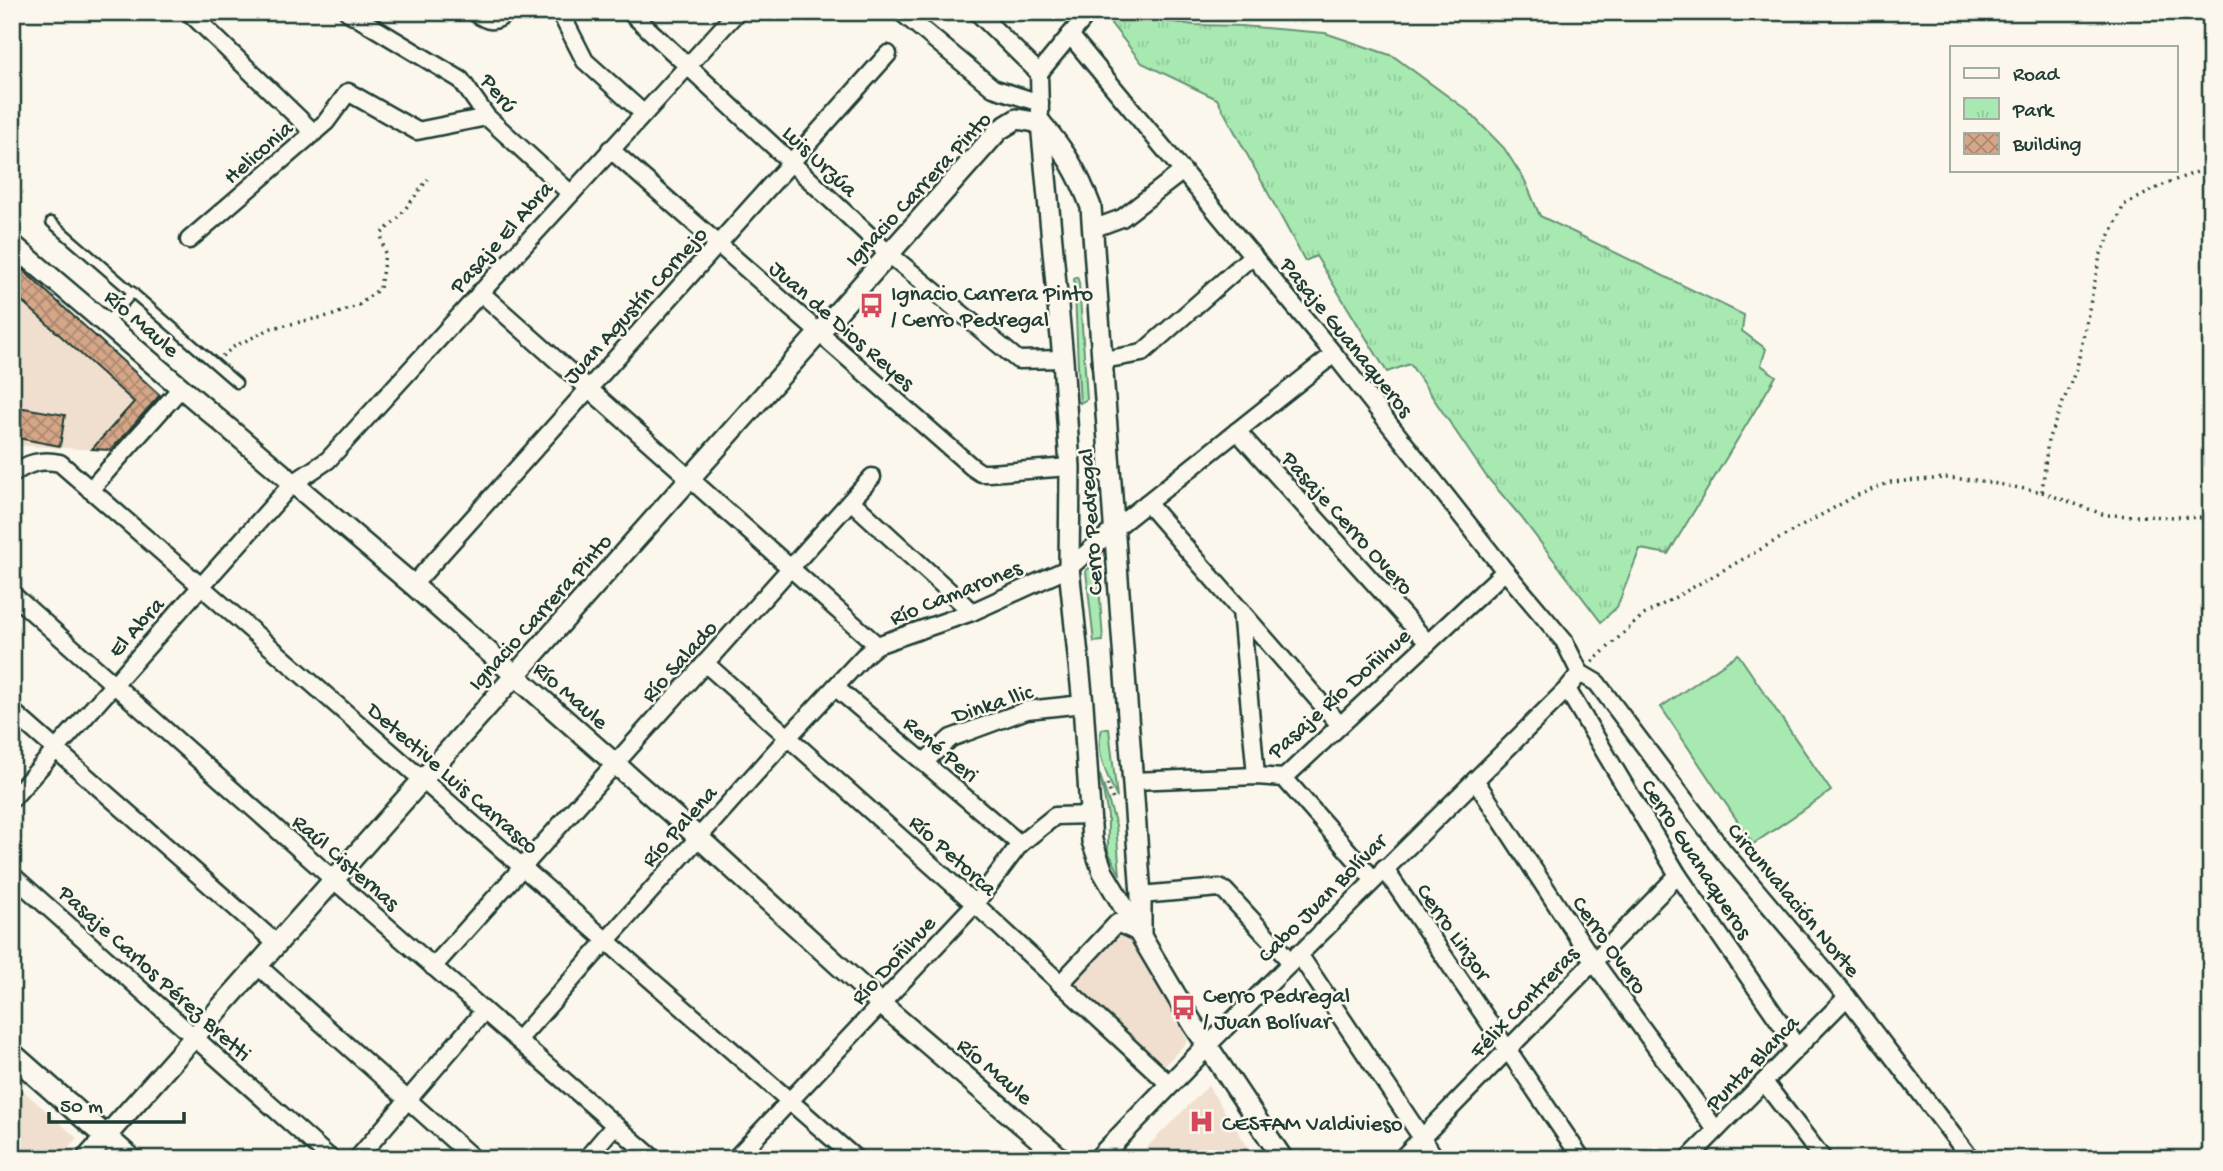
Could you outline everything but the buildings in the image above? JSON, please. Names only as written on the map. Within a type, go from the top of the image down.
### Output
[{"type":"main road","points":[[12,1054],[131,1159]]},
{"type":"street","points":[[189,12],[314,133]]},
{"type":"street","name":"Perú","points":[[348,12],[461,80],[487,117],[570,193]]},
{"type":"street","points":[[474,12],[487,21],[498,20],[508,12]]},
{"type":"street","points":[[560,12],[585,61],[643,113]]},
{"type":"street","name":"Luis Urzúa","points":[[630,12],[889,254],[1018,360],[1063,359]]},
{"type":"street","name":"Pasaje El Abra","points":[[292,484],[328,460],[737,12]]},
{"type":"street","points":[[901,12],[993,88],[1040,113]]},
{"type":"street","points":[[978,12],[1039,73],[1089,12]]},
{"type":"street","name":"Pasaje Guanaqueros","points":[[1070,35],[1334,354],[1504,571],[1564,640],[1580,673]]},
{"type":"street","name":"Juan Agustín Cornejo","points":[[413,584],[888,54]]},
{"type":"street","name":"Cerro Pedregal","points":[[1039,73],[1040,113],[1063,359],[1070,467],[1069,568],[1083,704],[1092,841],[1103,872],[1207,1046],[1283,1159]]},
{"type":"street","name":"Heliconia","points":[[189,240],[326,122],[348,92],[417,131],[487,117]]},
{"type":"street","name":"Cerro Pedregal","points":[[1040,113],[1077,172],[1091,207],[1141,895],[1141,934]]},
{"type":"street","name":"Ignacio Carrera Pinto","points":[[86,1159],[999,130],[1017,118],[1040,113]]},
{"type":"street","name":"Juan de Dios Reyes","points":[[610,149],[981,473],[1070,467]]},
{"type":"street","points":[[1093,229],[1122,218],[1183,171]]},
{"type":"street","name":"Río Maule","points":[[12,244],[413,584],[881,1004],[1062,1159]]},
{"type":"street","points":[[1103,360],[1142,353],[1253,255]]},
{"type":"street","name":"Río Camarones","points":[[480,292],[877,645],[972,611],[1069,568],[1334,354]]},
{"type":"street","points":[[90,490],[181,388]]},
{"type":"street","name":"Pasaje Cerro Overo","points":[[1237,431],[1428,643]]},
{"type":"street","name":"Detective Luis Carrasco","points":[[12,474],[22,467],[44,460],[60,463],[856,1159]]},
{"type":"street","name":"Río Salado","points":[[433,967],[872,477]]},
{"type":"street","name":"El Abra","points":[[12,799],[292,484]]},
{"type":"street","points":[[851,501],[972,611]]},
{"type":"street","points":[[1147,503],[1340,725]]},
{"type":"street","name":"Pasaje Río Doñihue","points":[[1133,781],[1256,776],[1284,778],[1504,571]]},
{"type":"street","name":"Raúl Cisternas","points":[[12,594],[654,1159]]},
{"type":"street","points":[[1241,610],[1256,776]]},
{"type":"street","name":"Río Palena","points":[[517,1040],[789,736],[877,645]]},
{"type":"street","name":"Río Petorca","points":[[705,663],[975,904],[1168,1083]]},
{"type":"street","name":"Cabo Juan Bolívar","points":[[1098,1159],[1168,1083],[1567,689],[1580,673]]},
{"type":"street","name":"Circunvalación Norte","points":[[1580,673],[1597,682],[1724,852],[1847,997],[1964,1156]]},
{"type":"street","name":"René Peri","points":[[835,687],[1020,844]]},
{"type":"street","name":"Cerro Guanaqueros","points":[[1567,689],[1678,875],[1797,1047]]},
{"type":"street","name":"Dinka llic","points":[[924,762],[951,738],[1027,710],[1083,704]]},
{"type":"street","points":[[12,711],[277,944]]},
{"type":"street","name":"Cerro Linzor","points":[[1284,778],[1379,873],[1508,1049],[1582,1159]]},
{"type":"street","name":"Cerro Overo","points":[[1475,780],[1594,962],[1716,1130]]},
{"type":"street","name":"Río Doñihue","points":[[735,1159],[975,904],[1020,844],[1055,816],[1091,815]]},
{"type":"street","name":"Pasaje Carlos Pérez Bretti","points":[[12,875],[331,1159]]},
{"type":"street","name":"Félix Contreras","points":[[1401,1159],[1678,875]]},
{"type":"street","points":[[1141,895],[1219,888],[1225,891],[1294,957],[1436,1159]]},
{"type":"street","points":[[1060,984],[1118,923],[1141,934]]},
{"type":"street","points":[[258,966],[474,1159]]},
{"type":"street","name":"Punta Blanca","points":[[1688,1159],[1847,997]]},
{"type":"street","points":[[357,1159],[484,1011]]},
{"type":"street","points":[[1764,1083],[1823,1159]]},
{"type":"street","points":[[586,1159],[615,1125]]},
{"type":"lane","points":[[51,222],[237,383]]},
{"type":"lane","points":[[106,323],[133,292]]},
{"type":"path","points":[[2042,492],[2048,440],[2077,368],[2100,256],[2124,205],[2166,183],[2211,167]]},
{"type":"path","points":[[214,362],[235,346],[272,328],[333,315],[359,305],[380,288],[385,254],[381,234],[399,217],[428,179]]},
{"type":"path","points":[[1580,673],[1642,616],[1855,496],[1891,482],[1946,478],[1975,480],[2042,492],[2105,515],[2211,518]]},
{"type":"shaded area","points":[[12,258],[164,399],[117,451],[12,445]]},
{"type":"shaded area","points":[[1119,929],[1132,934],[1188,1041],[1162,1068],[1069,983]]},
{"type":"shaded area","points":[[12,1081],[77,1138],[59,1159],[12,1159]]},
{"type":"shaded area","name":"CESFAM Valdivieso","points":[[1208,1086],[1256,1159],[1135,1159]]},
{"type":"green space","points":[[1119,12],[1194,25],[1325,33],[1393,56],[1468,111],[1504,148],[1525,181],[1540,216],[1744,315],[1742,331],[1766,349],[1761,365],[1776,376],[1668,554],[1640,549],[1617,607],[1601,622],[1521,517],[1486,476],[1410,364],[1387,372],[1316,256],[1305,261],[1217,99],[1142,63],[1109,21]]},
{"type":"green space","points":[[1077,277],[1087,399],[1080,403],[1074,279]]},
{"type":"green space","points":[[1092,565],[1097,566],[1098,570],[1103,641],[1094,642],[1086,571]]},
{"type":"green space","points":[[1738,654],[1831,791],[1753,844],[1661,707]]},
{"type":"green space","points":[[1102,729],[1109,729],[1117,798],[1101,755]]},
{"type":"green space","points":[[1100,775],[1116,825],[1120,875],[1108,851],[1108,816]]},
{"type":"place","name":"Ignacio Carrera Pinto / Cerro Pedregal","points":[[871,305]]},
{"type":"place","name":"Cerro Pedregal / Juan Bolívar","points":[[1183,1007]]},
{"type":"place","name":"CESFAM Valdivieso","points":[[1202,1122]]}]
